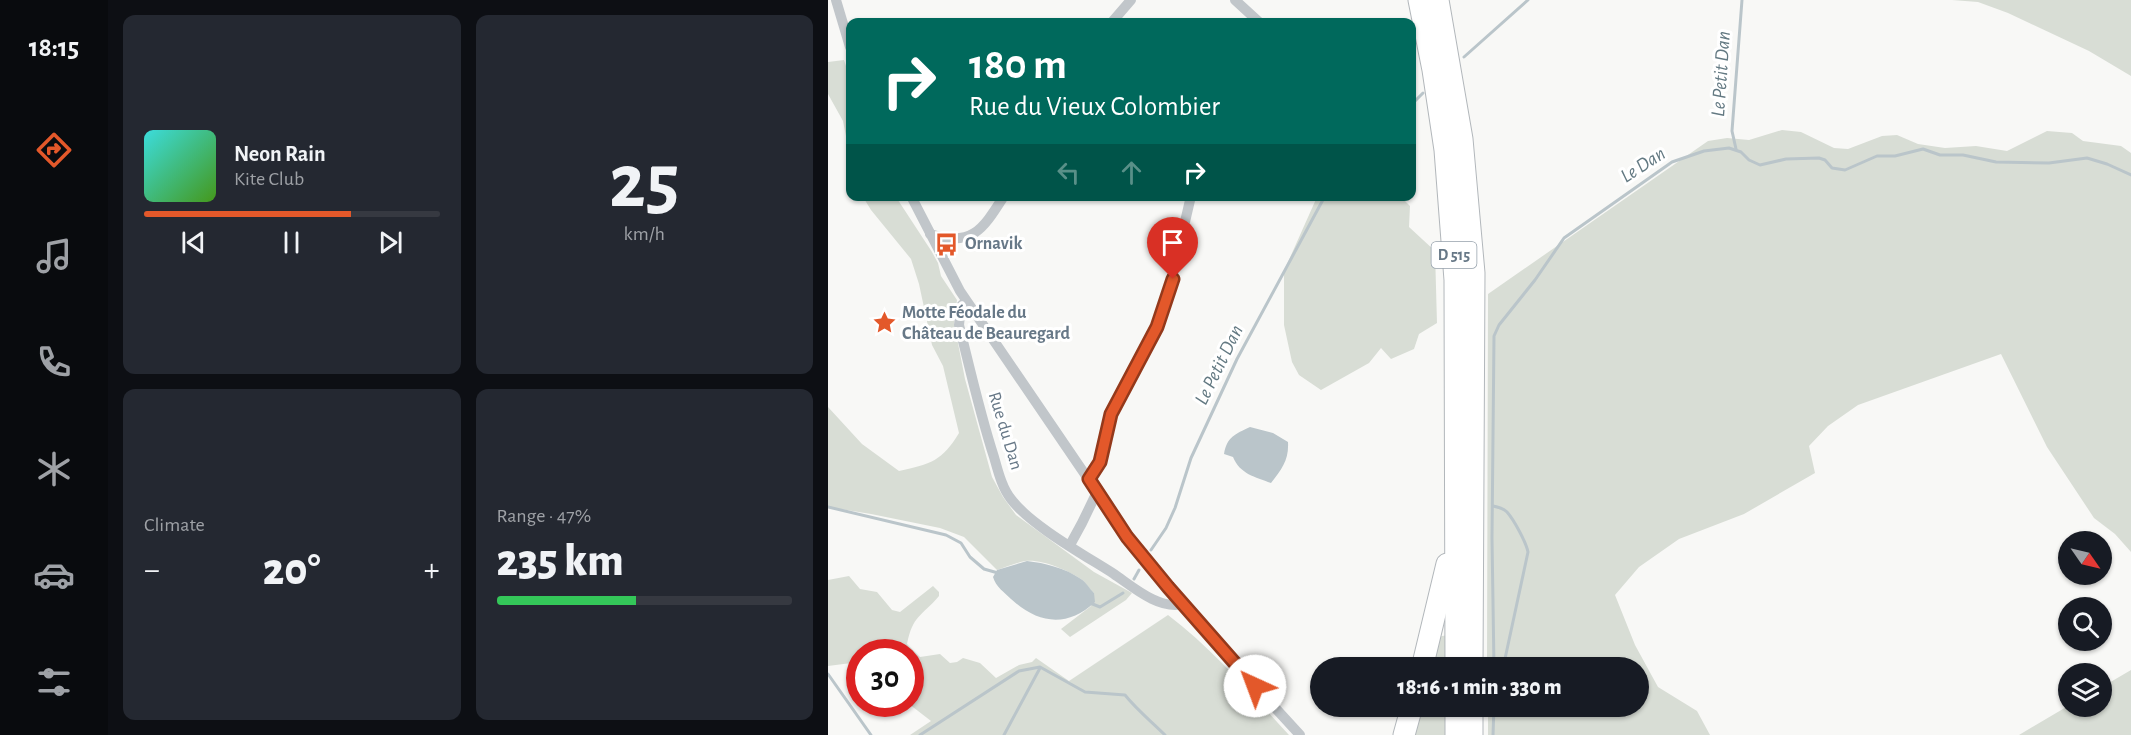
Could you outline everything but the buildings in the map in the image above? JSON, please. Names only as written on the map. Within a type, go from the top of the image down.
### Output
[{"type":"highway","name":"D 515","points":[[1419,0],[1439,107],[1452,220],[1457,338],[1456,657]]},
{"type":"highway","name":"D 515","points":[[1438,0],[1462,139],[1474,273],[1472,657]]},
{"type":"highway","points":[[1425,657],[1446,575],[1456,514]]},
{"type":"highway","points":[[1404,735],[1409,717]]},
{"type":"highway","points":[[1456,717],[1456,735]]},
{"type":"highway","points":[[1472,717],[1472,735]]},
{"type":"street","points":[[836,0],[846,34]]},
{"type":"street","points":[[1115,18],[1131,0]]},
{"type":"street","points":[[1235,0],[1254,18]]},
{"type":"street","points":[[914,201],[966,301],[1127,537],[1183,604],[1300,735]]},
{"type":"street","points":[[930,234],[945,239],[962,239],[975,234],[987,224],[1001,201]]},
{"type":"street","points":[[1089,479],[1100,462],[1111,414],[1157,327],[1167,299],[1190,201]]},
{"type":"street","name":"Rue du Dan","points":[[966,301],[961,306],[958,325],[990,446],[1011,500],[1032,519],[1161,603],[1168,606],[1183,604]]},
{"type":"street","points":[[1070,545],[1097,492]]},
{"type":"shaded area","points":[[1952,0],[2131,0],[2131,76],[2089,51],[2008,13],[1978,2]]},
{"type":"shaded area","points":[[844,60],[846,66],[846,136],[843,121],[828,94],[828,62]]},
{"type":"shaded area","points":[[1782,130],[1801,132],[1834,148],[1848,149],[1882,136],[1897,135],[1918,144],[1945,148],[1976,146],[2007,151],[2047,131],[2072,133],[2083,141],[2121,146],[2131,153],[2131,552],[2112,531],[2094,518],[2047,447],[2001,354],[1858,405],[1828,426],[1809,446],[1815,473],[1744,514],[1679,539],[1639,567],[1615,595],[1642,657],[1487,657],[1488,294],[1708,141],[1727,138],[1749,140]]},
{"type":"shaded area","points":[[865,201],[899,201],[932,252],[941,276],[957,300],[954,323],[965,379],[992,477],[1003,497],[1016,515],[1094,572],[1132,593],[1126,600],[1070,637],[1061,629],[1091,606],[1094,593],[1083,580],[1054,566],[1032,561],[997,570],[964,537],[940,528],[828,507],[828,407],[862,444],[899,471],[935,460],[947,450],[959,433],[943,366],[932,345],[919,284],[911,259]]},
{"type":"shaded area","points":[[1315,201],[1405,201],[1410,206],[1409,227],[1435,251],[1437,323],[1419,334],[1414,349],[1391,359],[1381,348],[1369,363],[1321,390],[1299,375],[1292,362],[1284,325],[1284,271]]},
{"type":"shaded area","points":[[1250,427],[1273,433],[1288,442],[1284,464],[1271,483],[1249,474],[1236,463],[1233,457],[1224,454],[1232,437]]},
{"type":"shaded area","points":[[1027,561],[1055,567],[1075,575],[1094,593],[1095,602],[1074,616],[1063,619],[1053,620],[1032,614],[1003,592],[993,577],[997,570]]},
{"type":"shaded area","points":[[849,576],[860,589],[877,592],[892,610],[900,612],[933,586],[939,592],[939,596],[918,617],[908,639],[846,639],[846,664],[828,666],[828,580]]},
{"type":"shaded area","points":[[1168,615],[1216,657],[1289,735],[910,735],[931,721],[924,716],[924,656],[940,654],[950,663],[963,658],[980,663],[996,678],[1036,658],[1069,681]]},
{"type":"shaded area","points":[[1448,635],[1448,657],[1432,657],[1437,637]]},
{"type":"shaded area","points":[[2131,670],[2131,735],[2019,735],[2058,712],[2058,717],[2112,717],[2112,681]]},
{"type":"shaded area","points":[[1649,671],[1658,687],[1697,711],[1710,735],[1488,735],[1488,717],[1649,717]]},
{"type":"shaded area","points":[[1416,717],[1448,717],[1448,735],[1411,735]]},
{"type":"waterway","name":"Le Petit Dan","points":[[1464,57],[1528,0]]},
{"type":"waterway","name":"Le Petit Dan","points":[[1736,149],[1732,131],[1742,0]]},
{"type":"waterway","name":"Le Petit Dan","points":[[1416,100],[1423,93]]},
{"type":"waterway","name":"Le Dan","points":[[1494,657],[1492,538],[1494,336],[1499,325],[1535,280],[1564,238],[1672,162],[1704,151],[1729,148],[1741,152],[1749,160],[1760,165],[1786,159],[1819,158],[1825,160],[1832,168],[1845,170],[1877,156],[1895,156],[1923,149],[1940,155],[1963,155],[1996,162],[2049,163],[2087,158],[2131,175]]},
{"type":"waterway","name":"Le Petit Dan","points":[[1151,550],[1166,528],[1191,458],[1237,359],[1322,201]]},
{"type":"waterway","name":"Le Dan","points":[[1493,506],[1507,512],[1528,552],[1505,657]]},
{"type":"waterway","name":"Le Petit Dan","points":[[828,507],[946,535],[961,543],[970,557],[984,569],[998,573]]},
{"type":"waterway","name":"Le Petit Dan","points":[[1134,579],[1139,570]]},
{"type":"waterway","name":"Le Petit Dan","points":[[1090,603],[1100,607],[1123,593]]},
{"type":"waterway","points":[[920,735],[1019,671],[1040,667],[1085,692],[1125,695],[1165,735]]},
{"type":"waterway","points":[[1004,735],[1040,668]]},
{"type":"waterway","points":[[828,674],[871,735]]},
{"type":"waterway","name":"Le Dan","points":[[1493,735],[1494,717]]},
{"type":"place","name":"Ornavik","points":[[947,244]]},
{"type":"place","name":"Motte Féodale du Château de Beauregard","points":[[884,323]]},
{"type":"route","points":[[1173,279],[1157,327],[1111,414],[1100,462],[1089,479],[1127,537],[1212,639],[1255,686]]}]
